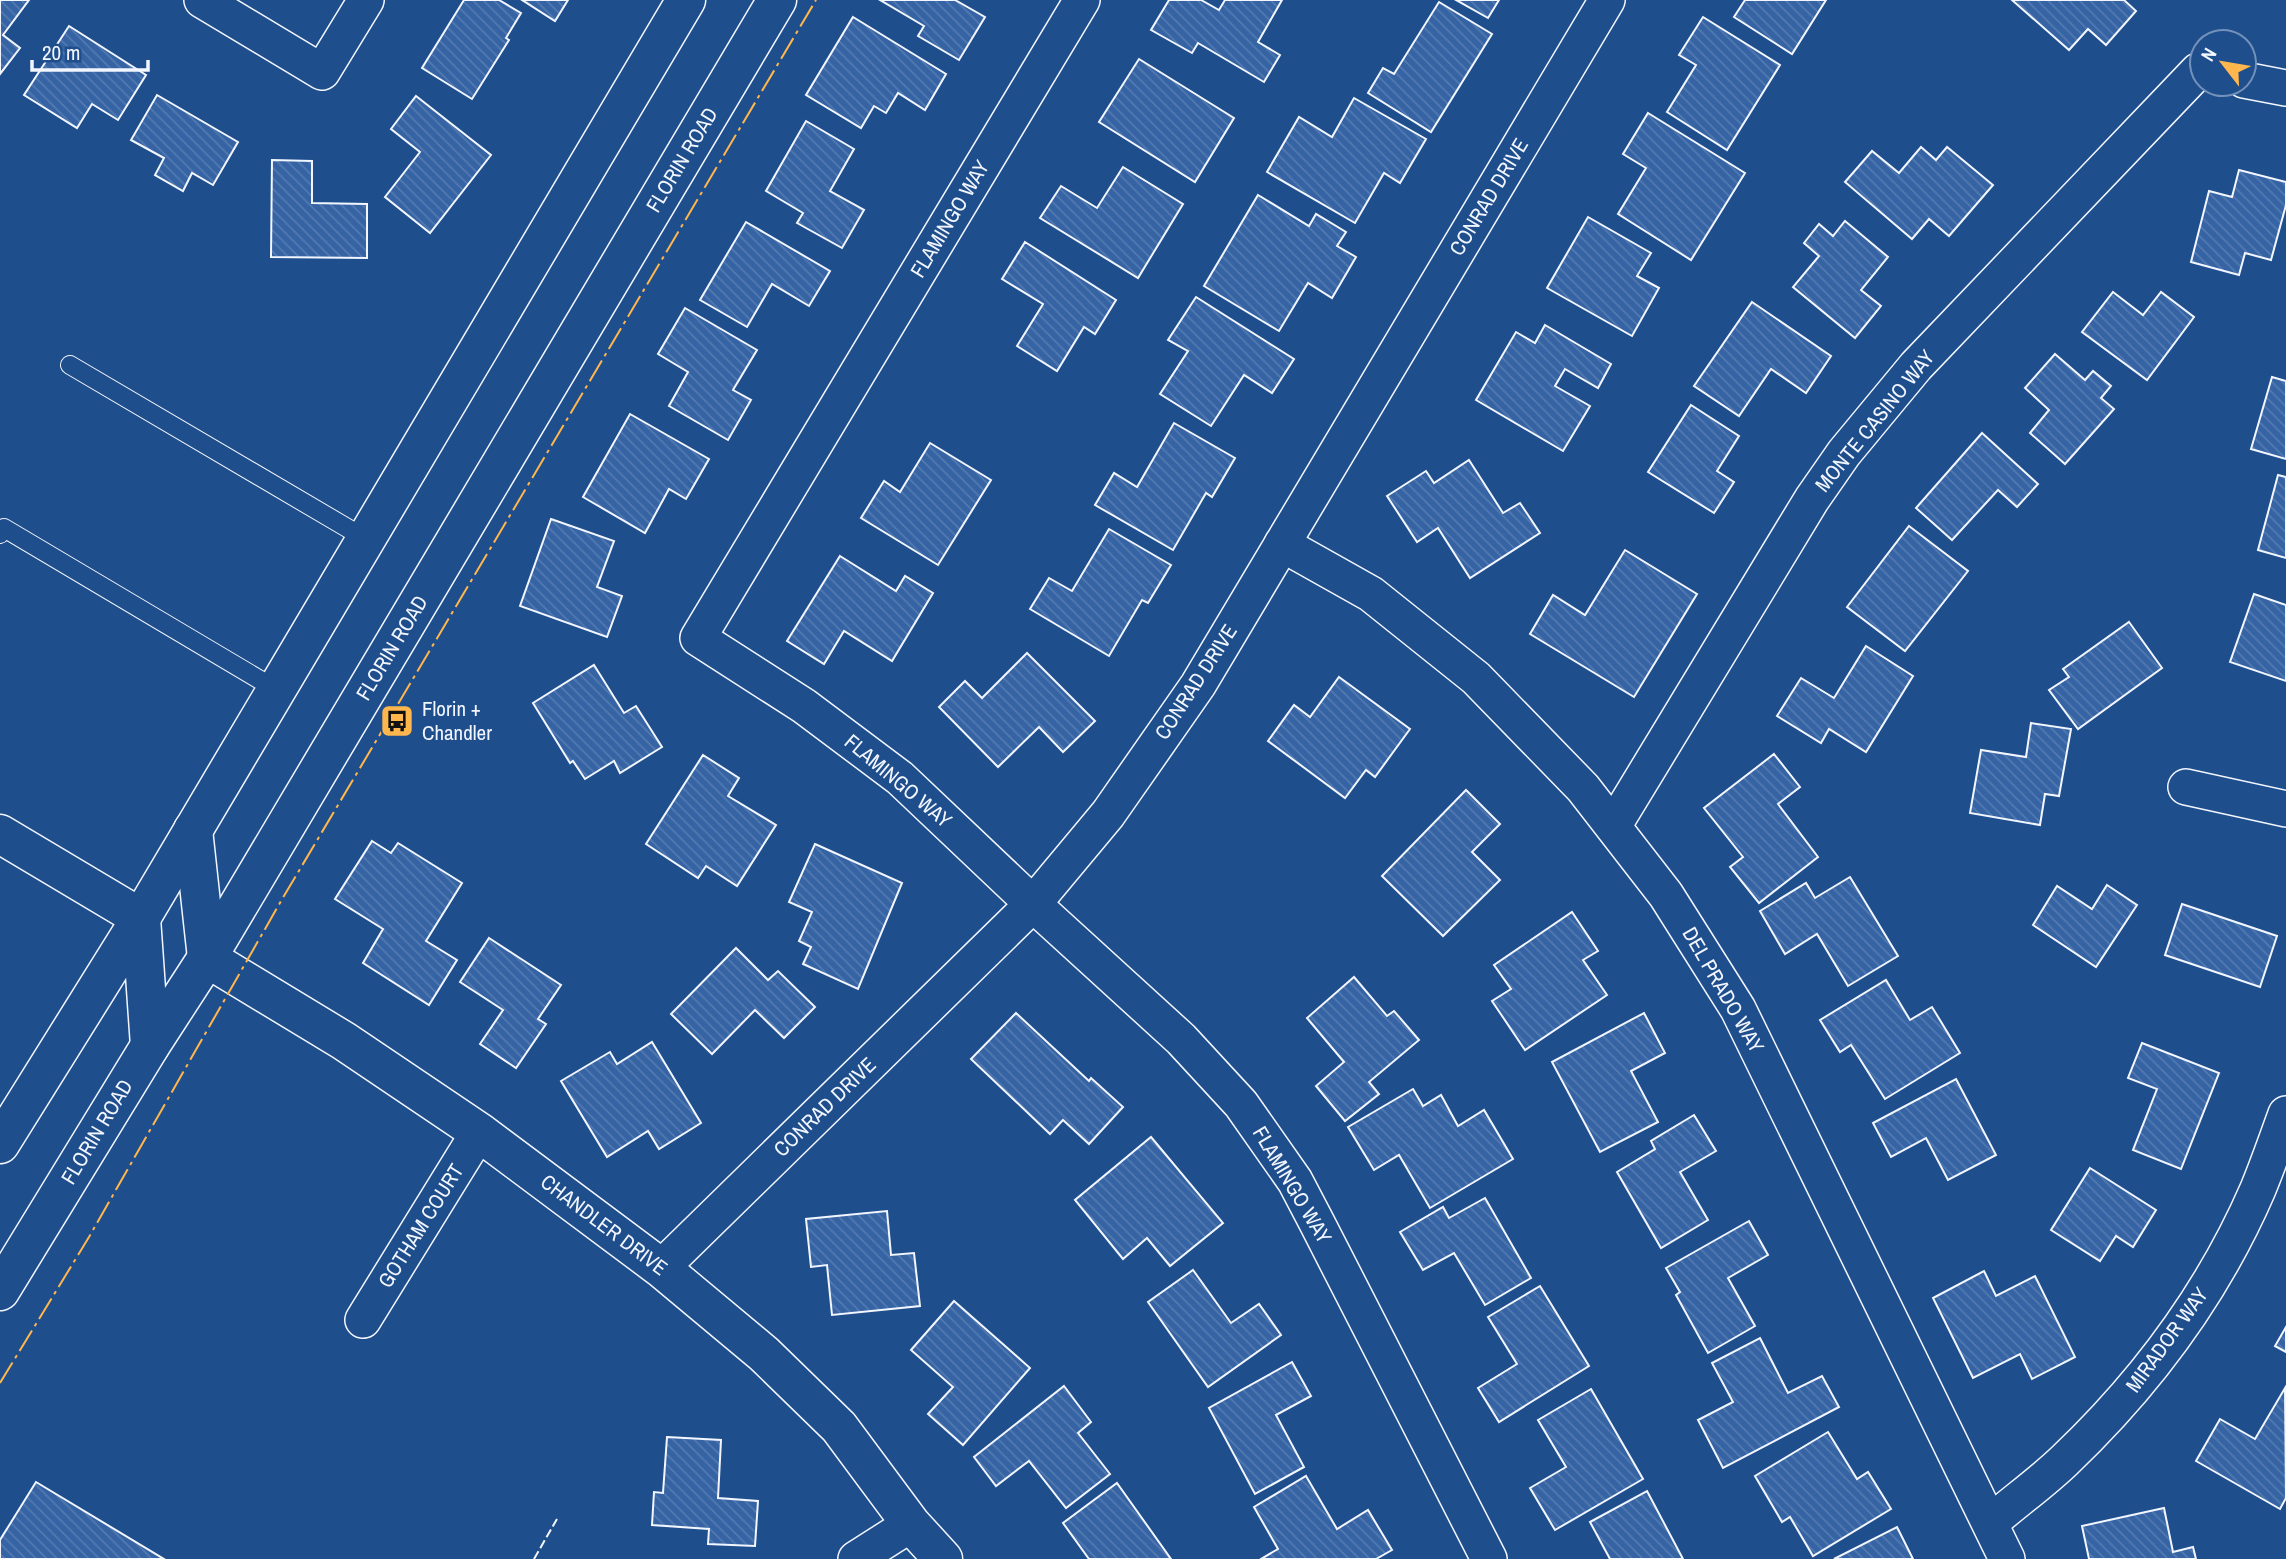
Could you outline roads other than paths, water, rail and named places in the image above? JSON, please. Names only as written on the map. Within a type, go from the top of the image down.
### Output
[{"type":"main road","points":[[0,1144],[141,918],[686,0]]},
{"type":"main road","name":"FLORIN ROAD","points":[[0,1292],[207,958],[777,0]]},
{"type":"main road","points":[[193,830],[207,958]]},
{"type":"main road","points":[[0,834],[141,918]]},
{"type":"main road","points":[[141,918],[150,1046]]},
{"type":"main road","name":"CHANDLER DRIVE","points":[[207,958],[344,1041],[479,1132],[661,1268],[764,1354],[839,1427],[911,1524],[943,1559]]},
{"type":"street","points":[[202,0],[323,72],[366,0]]},
{"type":"street","name":"FLAMINGO WAY","points":[[1082,0],[698,638],[804,706],[900,778],[1181,1039],[1241,1104],[1312,1212],[1489,1559]]},
{"type":"street","name":"CONRAD DRIVE","points":[[661,1268],[1033,904],[1108,814],[1191,696],[1606,0]]},
{"type":"street","name":"MONTE CASINO WAY","points":[[1614,825],[1805,511],[1844,453],[1916,366],[2188,81]]},
{"type":"street","points":[[2258,83],[2286,88]]},
{"type":"street","name":"DEL PRADO WAY","points":[[1282,544],[1371,594],[1476,678],[1583,788],[1666,895],[1738,1009],[2007,1559]]},
{"type":"street","points":[[2186,787],[2286,809]]},
{"type":"street","name":"MIRADOR WAY","points":[[1990,1522],[2062,1463],[2122,1402],[2175,1336],[2233,1240],[2258,1190],[2286,1114]]},
{"type":"street","name":"GOTHAM COURT","points":[[363,1320],[479,1132]]},
{"type":"street","points":[[856,1559],[911,1524]]},
{"type":"lane","points":[[70,365],[366,539]]},
{"type":"lane","points":[[0,534],[4,528],[277,690]]},
{"type":"place","name":"Florin + Chandler","points":[[397,721]]}]
